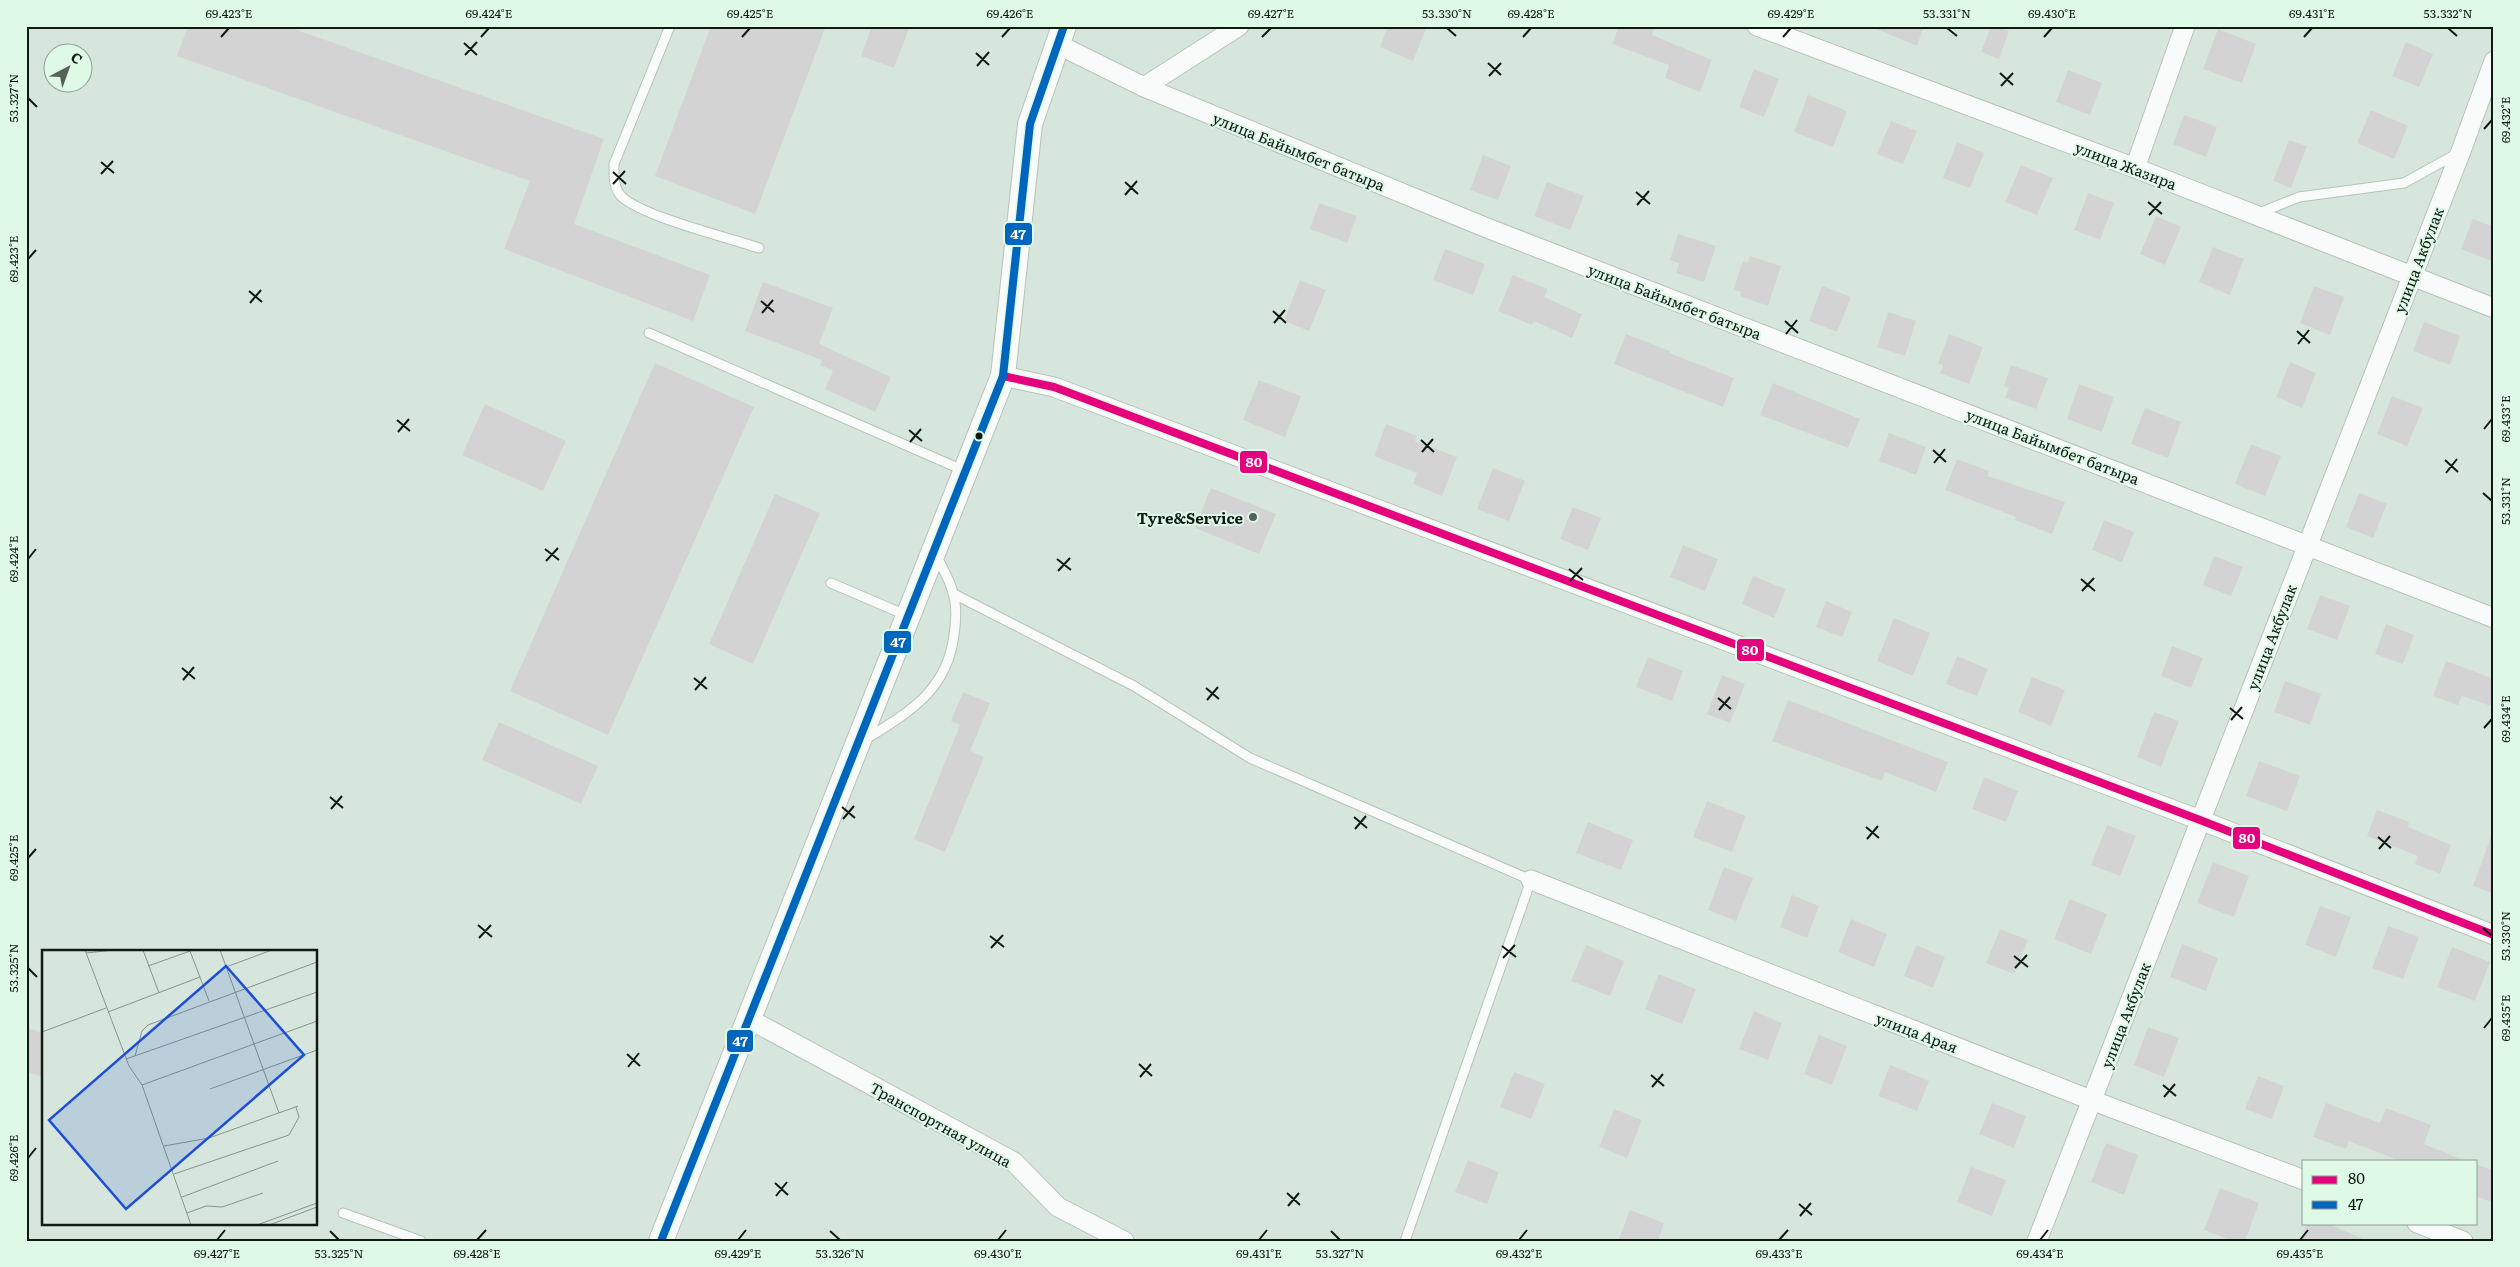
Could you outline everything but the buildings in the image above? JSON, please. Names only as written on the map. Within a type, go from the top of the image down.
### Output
[{"type":"street","points":[[1144,87],[1239,26]]},
{"type":"street","name":"улица Жазира","points":[[1757,26],[2135,168],[2494,308]]},
{"type":"street","points":[[2135,168],[2185,26]]},
{"type":"street","points":[[661,1241],[1003,376],[1030,124],[1062,35]]},
{"type":"street","name":"улица Байымбет батыра","points":[[1062,35],[1144,87],[1487,228],[2494,618]]},
{"type":"street","name":"улица Акбулак","points":[[2037,1241],[2461,151],[2494,61]]},
{"type":"street","points":[[1003,376],[1054,387],[2200,820],[2494,935]]},
{"type":"street","name":"улица Арая","points":[[1531,880],[2091,1100],[2302,1179]]},
{"type":"street","name":"Транспортная улица","points":[[749,1019],[1014,1162],[1058,1207],[1124,1241]]},
{"type":"street","points":[[2420,1224],[2463,1241]]},
{"type":"lane","points":[[670,26],[614,164],[614,182],[621,196],[640,209],[759,248]]},
{"type":"lane","points":[[2255,215],[2299,197],[2404,183],[2461,151]]},
{"type":"lane","points":[[649,333],[966,471]]},
{"type":"lane","points":[[857,745],[906,713],[932,690],[944,670],[952,647],[956,621],[954,594],[934,550]]},
{"type":"lane","points":[[831,583],[908,616]]},
{"type":"lane","points":[[954,594],[1134,686],[1250,758],[1531,880],[1405,1241]]},
{"type":"lane","points":[[343,1213],[421,1241]]},
{"type":"transit line","name":"47","points":[[661,1241],[1003,376],[1030,124],[1064,26]]},
{"type":"transit line","name":"80","points":[[1003,376],[1054,387],[2200,820],[2494,935]]},
{"type":"place","name":"Tyre&Service","points":[[1253,517]]}]
